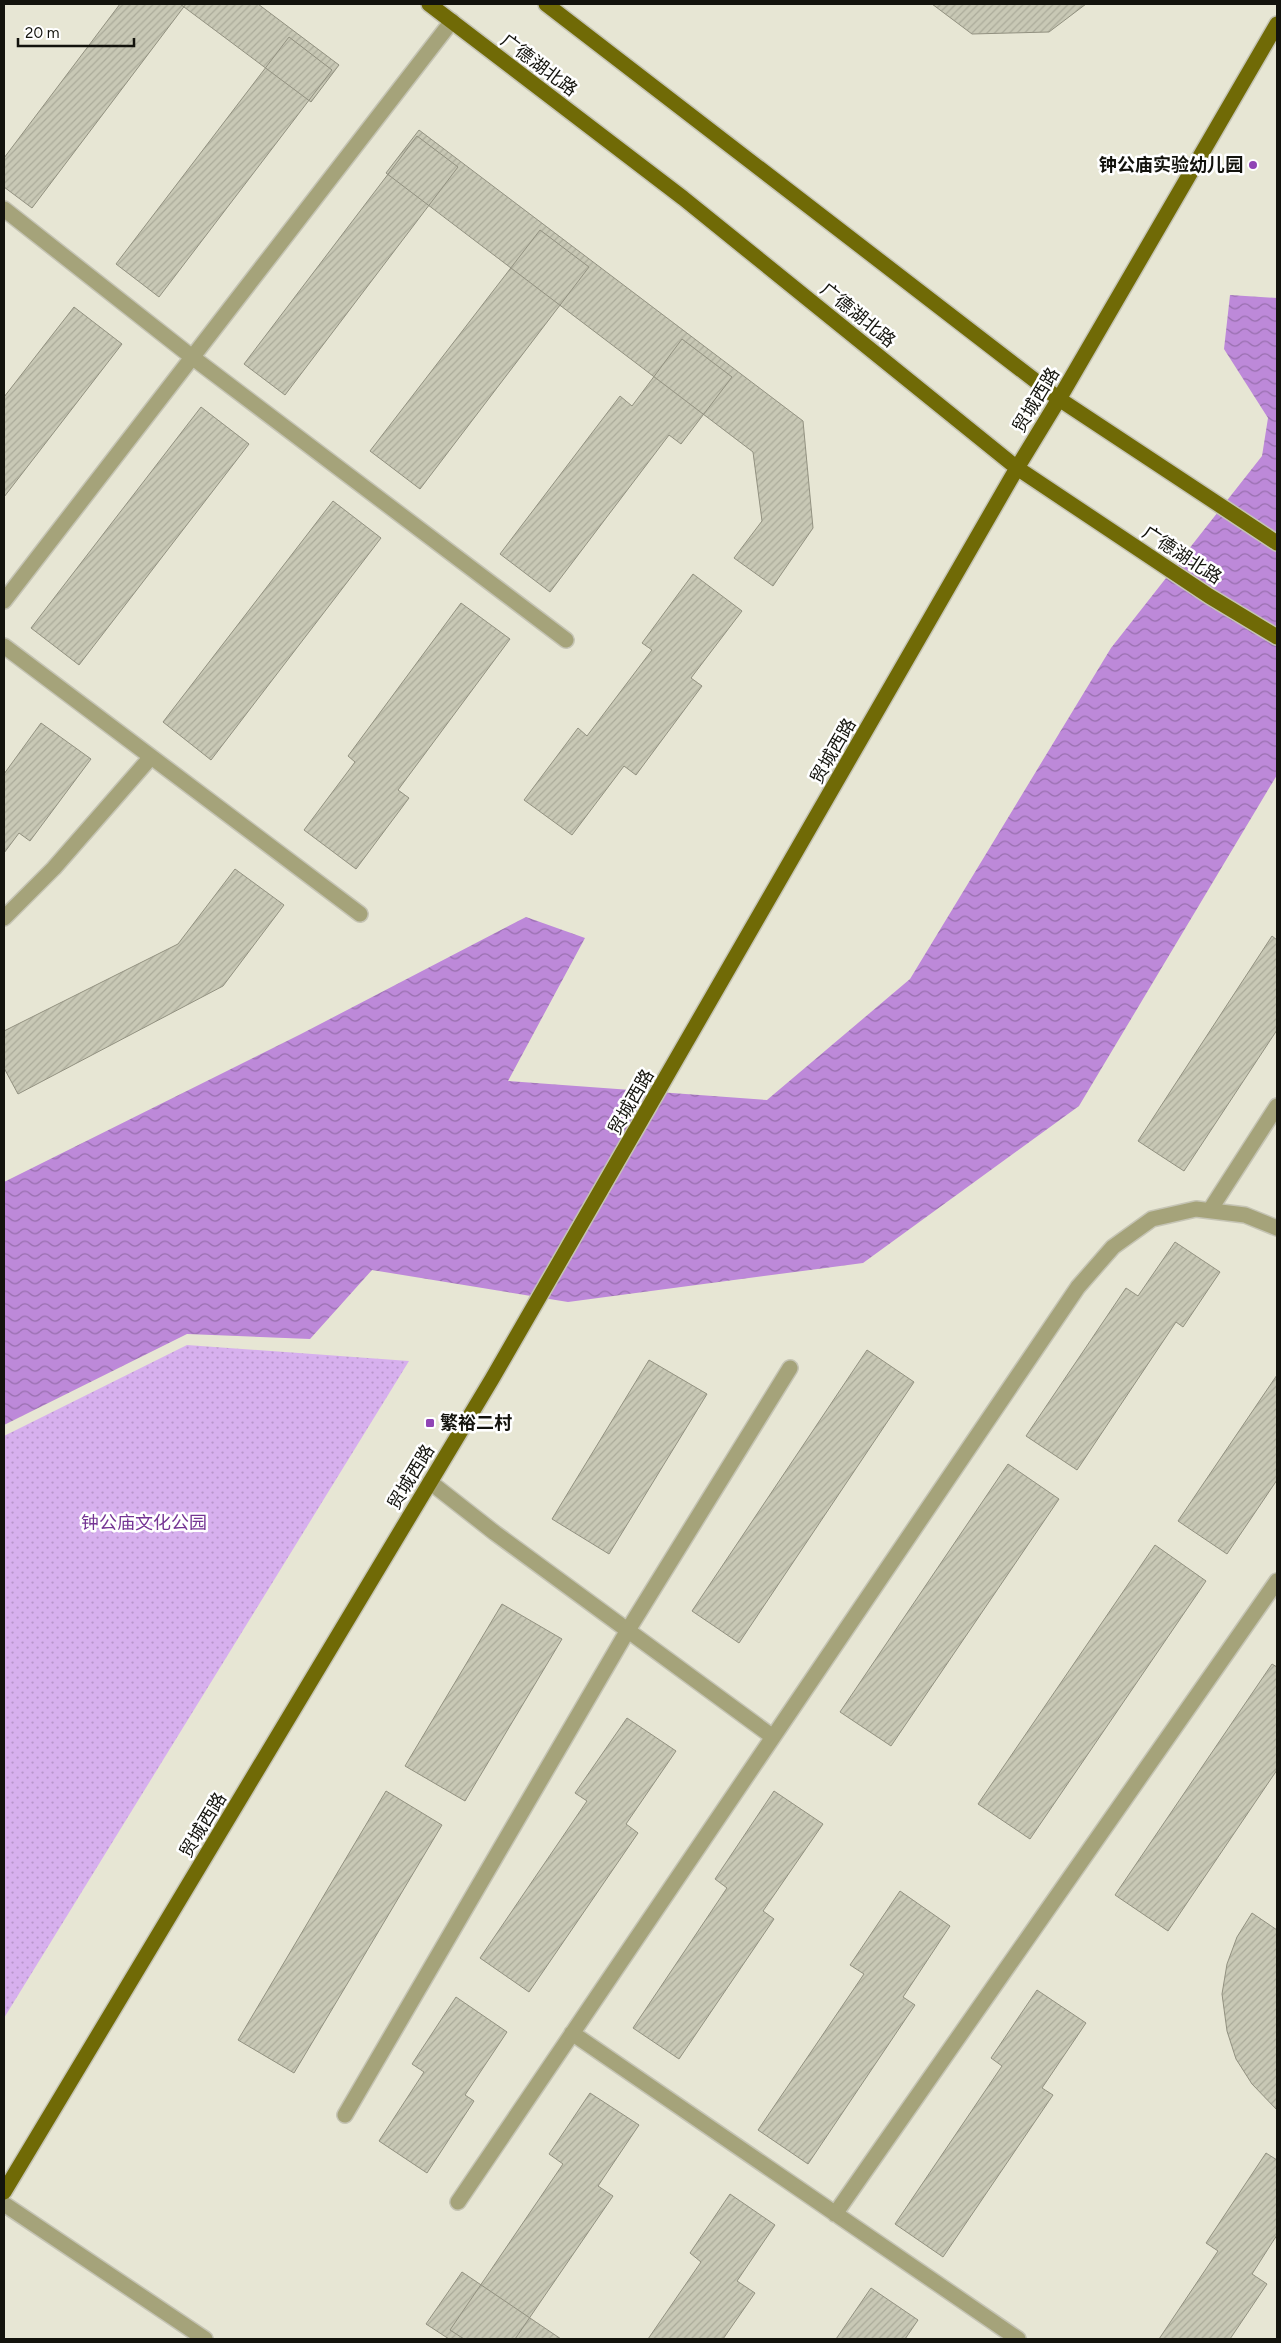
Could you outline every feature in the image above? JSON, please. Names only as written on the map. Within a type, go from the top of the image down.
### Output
[{"type":"main road","name":"广德湖北路","points":[[428,4],[683,198],[1016,468],[1210,596],[1277,637]]},
{"type":"main road","points":[[546,4],[1059,399],[1277,543]]},
{"type":"main road","name":"贸城西路","points":[[4,2192],[492,1379],[698,1024],[1016,468],[1059,399],[1277,24]]},
{"type":"street","points":[[4,601],[452,21]]},
{"type":"street","points":[[4,209],[192,357],[566,640]]},
{"type":"street","points":[[4,646],[360,914]]},
{"type":"street","points":[[4,918],[54,868],[151,757]]},
{"type":"street","points":[[1210,1210],[1277,1106]]},
{"type":"street","points":[[458,2202],[1078,1287],[1113,1247],[1152,1219],[1196,1209],[1210,1210],[1245,1215],[1277,1228]]},
{"type":"street","points":[[345,2115],[628,1630],[790,1368]]},
{"type":"street","points":[[430,1482],[495,1533],[773,1737]]},
{"type":"street","points":[[835,2214],[1277,1581]]},
{"type":"street","points":[[572,2033],[1018,2339]]},
{"type":"street","points":[[4,2204],[205,2339]]},
{"type":"green space","name":"钟公庙文化公园","points":[[187,1345],[409,1361],[4,2018],[4,1436]]},
{"type":"water","points":[[1230,295],[1277,298],[1277,775],[1079,1106],[863,1263],[568,1302],[372,1270],[310,1339],[187,1334],[4,1425],[4,1182],[301,1034],[526,917],[585,938],[508,1081],[767,1100],[910,979],[1111,648],[1262,456],[1268,418],[1224,349]]},
{"type":"building","points":[[120,4],[186,4],[32,208],[4,187],[4,158]]},
{"type":"building","points":[[180,4],[258,4],[339,65],[311,102]]},
{"type":"building","points":[[932,4],[1086,4],[1049,32],[972,34]]},
{"type":"building","points":[[289,37],[332,70],[159,297],[116,264]]},
{"type":"building","points":[[419,130],[803,421],[813,528],[773,586],[734,558],[762,521],[753,452],[386,173]]},
{"type":"building","points":[[417,136],[458,167],[285,395],[244,364]]},
{"type":"building","points":[[540,230],[589,267],[420,489],[370,451]]},
{"type":"building","points":[[74,307],[122,344],[4,497],[4,397]]},
{"type":"building","points":[[682,339],[732,377],[681,444],[669,435],[550,592],[500,554],[620,396],[632,406]]},
{"type":"building","points":[[201,407],[249,444],[79,665],[31,628]]},
{"type":"building","points":[[333,501],[381,538],[211,760],[163,722]]},
{"type":"building","points":[[693,574],[742,611],[691,678],[702,686],[636,775],[624,766],[572,835],[524,800],[578,728],[587,736],[652,650],[642,643]]},
{"type":"building","points":[[461,603],[510,639],[398,790],[409,798],[356,869],[304,830],[355,762],[348,756]]},
{"type":"building","points":[[41,723],[91,759],[30,841],[19,833],[4,853],[4,774]]},
{"type":"building","points":[[235,869],[284,905],[223,986],[18,1094],[4,1068],[4,1031],[178,944]]},
{"type":"building","points":[[1272,936],[1277,940],[1277,1030],[1184,1171],[1138,1141]]},
{"type":"building","points":[[1175,1242],[1220,1272],[1183,1327],[1176,1322],[1077,1470],[1026,1436],[1126,1288],[1138,1296]]},
{"type":"building","points":[[867,1350],[914,1382],[739,1643],[692,1611]]},
{"type":"building","points":[[649,1360],[707,1394],[609,1554],[552,1519]]},
{"type":"building","points":[[1277,1375],[1277,1480],[1227,1554],[1178,1521]]},
{"type":"building","points":[[1008,1464],[1059,1499],[891,1746],[840,1712]]},
{"type":"building","points":[[1155,1545],[1206,1581],[1030,1839],[978,1804]]},
{"type":"building","points":[[502,1604],[562,1639],[465,1801],[405,1766]]},
{"type":"building","points":[[1272,1664],[1277,1667],[1277,1770],[1168,1931],[1115,1895]]},
{"type":"building","points":[[627,1718],[676,1751],[626,1824],[638,1833],[529,1992],[480,1958],[587,1801],[575,1793]]},
{"type":"building","points":[[386,1791],[442,1825],[294,2073],[238,2040]]},
{"type":"building","points":[[774,1791],[823,1824],[763,1911],[774,1919],[679,2059],[633,2028],[727,1888],[715,1879]]},
{"type":"building","points":[[900,1891],[950,1926],[903,1997],[915,2005],[808,2164],[758,2130],[864,1974],[850,1965]]},
{"type":"building","points":[[1252,1913],[1277,1930],[1277,2110],[1252,2084],[1236,2059],[1227,2031],[1222,1994],[1227,1964],[1237,1937]]},
{"type":"building","points":[[1037,1990],[1086,2023],[1042,2088],[1053,2095],[943,2257],[895,2224],[1002,2066],[991,2058]]},
{"type":"building","points":[[456,1997],[507,2032],[465,2095],[474,2101],[427,2173],[379,2141],[424,2072],[412,2064]]},
{"type":"building","points":[[590,2093],[639,2125],[598,2186],[613,2196],[515,2339],[464,2339],[450,2330],[563,2164],[549,2154]]},
{"type":"building","points":[[1266,2153],[1277,2160],[1277,2235],[1252,2274],[1267,2284],[1230,2339],[1159,2339],[1218,2251],[1206,2243]]},
{"type":"building","points":[[730,2194],[775,2225],[737,2281],[755,2293],[723,2339],[648,2339],[701,2262],[690,2253]]},
{"type":"building","points":[[462,2272],[561,2339],[449,2339],[426,2324]]},
{"type":"building","points":[[871,2288],[918,2320],[905,2339],[836,2339]]},
{"type":"place","name":"钟公庙实验幼儿园","points":[[1253,165]]},
{"type":"place","name":"繁裕二村","points":[[430,1423]]}]
